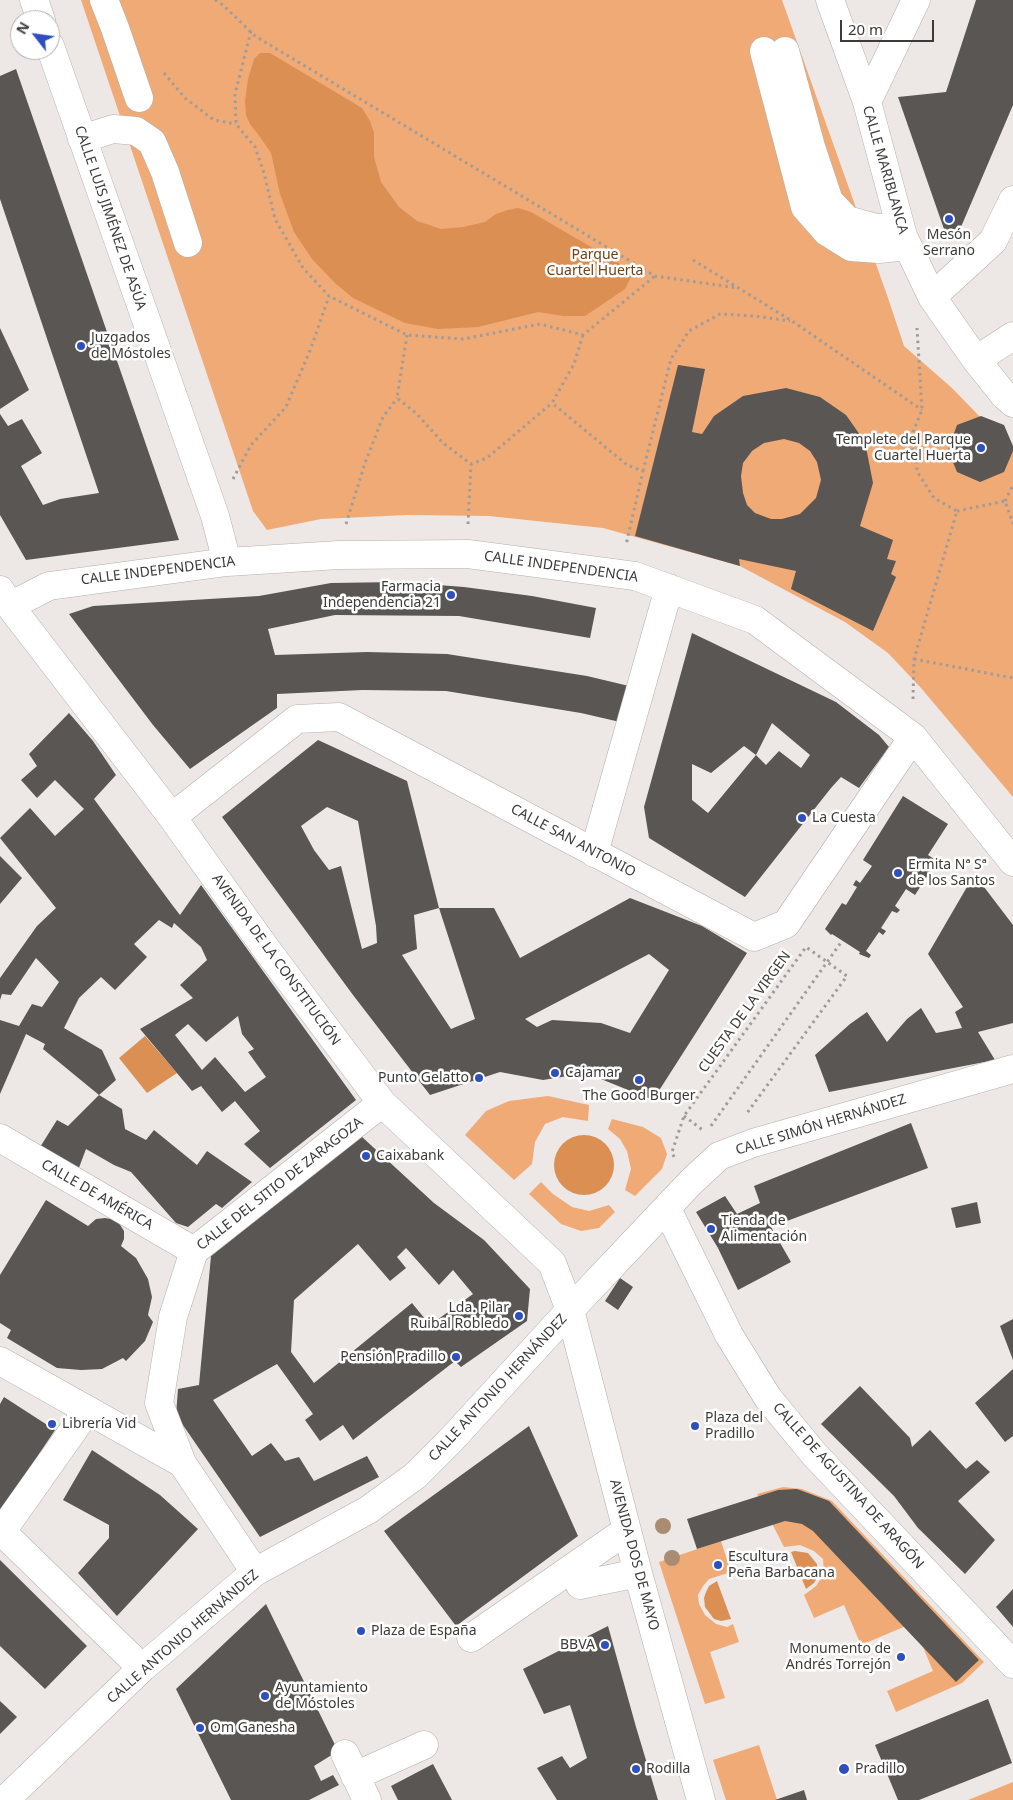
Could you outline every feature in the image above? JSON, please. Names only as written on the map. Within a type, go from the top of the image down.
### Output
[{"type":"street","points":[[104,0],[139,98]]},
{"type":"street","name":"CALLE MARIBLANCA","points":[[830,0],[867,102],[904,236],[932,297],[976,360],[1013,403]]},
{"type":"street","points":[[867,102],[916,0]]},
{"type":"street","points":[[775,51],[806,207],[827,232],[851,247],[879,249],[904,236]]},
{"type":"street","name":"CALLE LUIS JIMÉNEZ DE ASÚA","points":[[55,60],[215,516],[227,562]]},
{"type":"street","points":[[82,139],[113,129],[136,132],[152,142],[165,172],[188,243]]},
{"type":"street","points":[[932,297],[993,241],[1013,200]]},
{"type":"street","points":[[976,360],[1013,336]]},
{"type":"street","name":"CALLE INDEPENDENCIA","points":[[3,607],[49,586],[227,562],[339,555],[468,554],[635,576],[756,620],[913,737],[1013,862]]},
{"type":"street","points":[[594,853],[669,588]]},
{"type":"street","name":"AVENIDA DE LA CONSTITUCIÓN","points":[[3,607],[172,817],[267,950],[382,1103],[552,1263],[570,1310]]},
{"type":"street","name":"CALLE SAN ANTONIO","points":[[172,817],[297,719],[339,717],[754,937],[786,924],[913,737]]},
{"type":"street","name":"CALLE SIMÓN HERNÁNDEZ","points":[[570,1310],[691,1182],[719,1156],[753,1143],[1013,1070]]},
{"type":"street","name":"CALLE DEL SITIO DE ZARAGOZA","points":[[255,1572],[182,1463],[159,1403],[173,1317],[194,1252],[382,1103]]},
{"type":"street","name":"CALLE DE AMÉRICA","points":[[0,1138],[194,1252]]},
{"type":"street","name":"CALLE DE AGUSTINA DE ARAGÓN","points":[[667,1209],[729,1335],[768,1398],[814,1454],[1013,1664]]},
{"type":"street","name":"AVENIDA DOS DE MAYO","points":[[570,1310],[638,1573],[701,1800]]},
{"type":"street","name":"CALLE ANTONIO HERNÁNDEZ","points":[[5,1800],[142,1668],[255,1572],[368,1510],[415,1476],[452,1439],[570,1310]]},
{"type":"street","points":[[0,1361],[87,1412],[182,1463]]},
{"type":"street","points":[[87,1412],[1,1533],[142,1668]]},
{"type":"street","points":[[475,1647],[627,1530]]},
{"type":"street","points":[[580,1585],[638,1573]]},
{"type":"street","points":[[367,1800],[350,1765],[424,1745]]},
{"type":"path","points":[[215,0],[264,41],[655,276],[738,288]]},
{"type":"path","points":[[251,32],[234,94],[236,124],[255,147],[264,173],[275,219],[303,268],[329,296],[407,335],[463,339],[540,324],[582,335]]},
{"type":"path","points":[[162,71],[185,98],[214,120],[236,124]]},
{"type":"path","points":[[693,260],[792,321],[922,410]]},
{"type":"path","points":[[472,464],[487,458],[552,403],[574,364],[582,335],[655,276]]},
{"type":"path","points":[[215,516],[251,444],[286,407],[311,348],[329,296]]},
{"type":"path","points":[[932,297],[915,308],[922,410],[910,439],[918,473],[934,498],[957,511],[1005,501]]},
{"type":"path","points":[[620,573],[642,471],[671,359],[689,331],[720,314],[792,321]]},
{"type":"path","points":[[339,555],[345,528],[365,463],[383,417],[397,398],[407,335]]},
{"type":"path","points":[[397,398],[416,413],[443,443],[472,464]]},
{"type":"path","points":[[552,403],[627,465],[642,471]]},
{"type":"path","points":[[468,554],[472,464]]},
{"type":"path","points":[[1013,485],[1005,501],[1013,524]]},
{"type":"path","points":[[913,737],[914,659],[957,511]]},
{"type":"path","points":[[914,659],[1013,678]]},
{"type":"path","points":[[684,1116],[707,1133],[842,941]]},
{"type":"path","name":"CUESTA DE LA VIRGEN","points":[[691,1182],[678,1168],[672,1152],[684,1116],[806,947],[847,976],[741,1122],[753,1143]]},
{"type":"green space","name":"Parque Cuartel Huerta","points":[[81,0],[782,0],[904,346],[952,388],[1013,451],[1013,797],[921,688],[888,653],[845,622],[740,566],[603,528],[489,516],[407,515],[321,519],[267,530],[253,511]]},
{"type":"green space","points":[[548,1096],[589,1105],[588,1121],[563,1117],[545,1124],[535,1142],[532,1164],[514,1180],[465,1135],[486,1111],[509,1101]]},
{"type":"green space","points":[[612,1119],[643,1127],[661,1138],[667,1154],[662,1169],[635,1196],[625,1190],[631,1169],[627,1151],[620,1139],[608,1129]]},
{"type":"green space","points":[[541,1182],[553,1194],[572,1207],[589,1211],[609,1205],[615,1212],[599,1228],[581,1231],[561,1224],[529,1194]]},
{"type":"green space","points":[[783,1487],[802,1489],[832,1501],[984,1662],[962,1683],[896,1712],[887,1691],[933,1671],[913,1623],[861,1645],[844,1605],[814,1618],[804,1595],[816,1586],[824,1574],[823,1559],[814,1551],[800,1545],[784,1547],[757,1494]]},
{"type":"green space","points":[[721,1541],[731,1572],[709,1579],[698,1595],[699,1604],[705,1615],[716,1624],[727,1627],[733,1624],[739,1642],[710,1652],[725,1698],[705,1704],[659,1562]]},
{"type":"green space","points":[[759,1745],[777,1800],[726,1800],[713,1760]]},
{"type":"green space","points":[[1013,1782],[1013,1800],[968,1800]]},
{"type":"shaded area","points":[[260,53],[270,53],[362,108],[370,121],[374,133],[374,157],[381,182],[399,207],[417,221],[441,229],[485,222],[496,214],[518,208],[531,212],[627,268],[631,277],[625,289],[585,316],[563,316],[538,312],[478,327],[438,329],[405,323],[353,298],[335,283],[312,259],[294,232],[280,194],[271,153],[250,124],[246,115],[245,101],[248,79],[254,59]]},
{"type":"shaded area","points":[[145,1036],[177,1073],[147,1093],[119,1058]]},
{"type":"shaded area","points":[[578,1135],[590,1135],[601,1140],[609,1148],[614,1159],[612,1177],[601,1190],[590,1195],[578,1195],[567,1190],[559,1182],[554,1171],[554,1159],[559,1148],[567,1140]]},
{"type":"shaded area","points":[[791,1552],[808,1553],[817,1564],[817,1578],[806,1589]]},
{"type":"shaded area","points":[[717,1581],[731,1619],[721,1621],[714,1619],[705,1607],[704,1598],[706,1592],[709,1586]]},
{"type":"building","points":[[976,0],[1013,0],[1013,105],[958,234],[945,232],[898,97],[946,92]]},
{"type":"building","name":"Juzgados de Móstoles","points":[[16,69],[179,540],[26,560],[0,515],[0,414],[8,426],[22,419],[42,453],[21,466],[43,505],[60,499],[99,493],[0,199],[0,76]]},
{"type":"building","points":[[0,328],[29,390],[0,409]]},
{"type":"building","points":[[678,365],[705,369],[692,432],[702,434],[714,416],[743,396],[786,388],[820,397],[846,415],[865,442],[873,483],[860,526],[893,540],[887,559],[896,561],[891,574],[896,577],[873,631],[791,589],[796,571],[739,559],[740,566],[635,536]],"holes":[[[784,439],[799,443],[810,451],[817,462],[821,480],[816,498],[800,514],[782,519],[771,519],[755,513],[747,505],[743,493],[741,476],[743,463],[752,451],[764,443]]]},
{"type":"building","name":"Templete del Parque Cuartel Huerta","points":[[981,416],[1004,425],[1013,446],[1013,451],[1004,472],[980,482],[957,472],[948,450],[957,425]]},
{"type":"building","points":[[398,582],[464,587],[532,596],[596,608],[590,638],[459,616],[335,615],[268,629],[275,655],[367,652],[447,654],[587,676],[629,686],[620,722],[581,713],[446,691],[362,690],[277,694],[277,708],[190,769],[153,725],[69,614],[93,606],[259,596],[331,583]]},
{"type":"building","points":[[692,633],[836,702],[879,735],[889,747],[859,788],[841,777],[745,897],[649,838],[644,807]],"holes":[[[772,723],[810,755],[801,768],[779,751],[766,765],[756,755]],[[744,746],[756,755],[708,813],[692,800],[692,764],[711,773]]]},
{"type":"building","points":[[69,713],[93,741],[116,775],[94,799],[173,906],[180,915],[201,885],[356,1100],[270,1168],[244,1144],[260,1131],[235,1101],[222,1112],[201,1086],[192,1091],[140,1029],[193,998],[180,985],[207,960],[201,947],[174,923],[172,928],[159,920],[134,944],[147,957],[115,990],[101,977],[79,998],[64,1028],[102,1050],[116,1080],[99,1095],[43,1049],[45,1044],[26,1034],[0,1094],[0,1020],[19,1026],[32,1004],[42,1007],[59,982],[36,958],[11,995],[2,994],[0,1000],[0,978],[37,926],[56,908],[0,838],[30,808],[55,836],[84,809],[55,780],[37,798],[21,780],[37,766],[29,754]],"holes":[[[238,1016],[242,1034],[254,1049],[248,1052],[266,1077],[245,1092],[215,1057],[202,1070],[175,1035],[188,1024],[206,1042]]]},
{"type":"building","points":[[318,740],[407,781],[439,908],[494,908],[520,958],[630,898],[702,926],[747,953],[653,1100],[586,1073],[543,1080],[500,1072],[430,1095],[353,995],[222,817]],"holes":[[[327,807],[358,821],[376,926],[377,943],[362,949],[341,866],[329,870],[314,850],[301,826]],[[439,908],[475,1019],[451,1029],[402,955],[417,949],[414,915]],[[649,954],[669,970],[630,1033],[601,1023],[552,1020],[537,1027],[525,1019]]]},
{"type":"building","name":"Ermita Nª Sª de los Santos","points":[[903,796],[948,824],[928,855],[937,861],[915,895],[906,889],[895,906],[900,910],[897,913],[892,911],[881,928],[886,931],[883,935],[879,932],[866,951],[871,955],[869,958],[859,954],[860,952],[831,935],[825,929],[842,903],[846,905],[857,887],[853,885],[856,880],[860,883],[872,866],[863,860]]},
{"type":"building","points":[[0,856],[22,878],[0,904]]},
{"type":"building","points":[[971,880],[981,883],[1013,925],[1013,1023],[978,1032],[995,1060],[829,1092],[815,1055],[850,1024],[867,1012],[887,1042],[907,1019],[921,1008],[936,1033],[962,1028],[955,1012],[963,1007],[928,954]]},
{"type":"building","points":[[99,1095],[122,1109],[125,1129],[146,1140],[154,1130],[197,1165],[207,1151],[252,1182],[222,1208],[216,1204],[188,1227],[176,1223],[131,1172],[114,1165],[86,1149],[77,1173],[37,1152],[57,1120],[68,1126]]},
{"type":"building","points":[[911,1123],[928,1168],[771,1227],[791,1262],[738,1290],[718,1248],[696,1212],[725,1196],[737,1214],[760,1203],[754,1186]]},
{"type":"building","points":[[361,1136],[434,1203],[484,1240],[530,1289],[527,1321],[461,1367],[455,1361],[353,1440],[343,1425],[320,1441],[305,1420],[313,1414],[277,1364],[213,1400],[252,1456],[271,1443],[285,1461],[299,1457],[314,1481],[367,1456],[379,1477],[260,1537],[176,1415],[178,1389],[199,1385],[211,1256]],"holes":[[[358,1244],[390,1281],[406,1268],[397,1257],[406,1248],[439,1285],[453,1270],[473,1294],[430,1325],[412,1303],[314,1383],[291,1352],[294,1300]]]},
{"type":"building","points":[[46,1200],[88,1226],[96,1219],[117,1220],[124,1231],[124,1239],[121,1246],[136,1258],[148,1279],[152,1297],[148,1315],[153,1322],[145,1341],[126,1361],[123,1358],[102,1369],[57,1368],[7,1338],[11,1330],[0,1323],[0,1275]]},
{"type":"building","points":[[977,1202],[981,1223],[956,1228],[951,1208]]},
{"type":"building","points":[[620,1278],[633,1287],[618,1310],[605,1301]]},
{"type":"building","points":[[1013,1319],[1013,1360],[1000,1326]]},
{"type":"building","points":[[1013,1369],[1013,1436],[1005,1442],[975,1403]]},
{"type":"building","points":[[860,1386],[910,1438],[912,1447],[930,1430],[966,1469],[977,1460],[990,1472],[958,1501],[995,1540],[965,1574],[918,1528],[894,1496],[821,1424]]},
{"type":"building","points":[[4,1397],[55,1430],[0,1513],[0,1404]]},
{"type":"building","points":[[529,1426],[578,1536],[456,1626],[384,1531]]},
{"type":"building","points":[[92,1450],[160,1495],[198,1529],[117,1616],[78,1573],[109,1538],[109,1525],[63,1500]]},
{"type":"building","points":[[797,1489],[829,1501],[979,1660],[956,1682],[813,1531],[802,1524],[785,1521],[697,1549],[687,1519],[778,1490]]},
{"type":"building","points":[[0,1560],[87,1646],[45,1689],[0,1646]]},
{"type":"building","points":[[1013,1589],[1013,1627],[996,1607]]},
{"type":"building","name":"Ayuntamiento de Móstoles","points":[[266,1604],[338,1751],[314,1766],[321,1781],[333,1775],[339,1785],[309,1800],[231,1800],[176,1689]]},
{"type":"building","points":[[608,1626],[658,1800],[557,1800],[537,1768],[562,1756],[570,1768],[587,1758],[570,1705],[544,1714],[523,1669]]},
{"type":"building","points":[[988,1699],[1012,1763],[919,1800],[898,1800],[875,1745]]},
{"type":"building","points":[[0,1701],[17,1717],[0,1734]]},
{"type":"building","points":[[433,1764],[452,1800],[398,1800],[391,1786]]},
{"type":"building","points":[[804,1790],[807,1800],[775,1800]]},
{"type":"place","name":"Mesón Serrano","points":[[949,219]]},
{"type":"place","name":"Juzgados de Móstoles","points":[[81,346]]},
{"type":"place","name":"Templete del Parque Cuartel Huerta","points":[[981,448]]},
{"type":"place","name":"Farmacia Independencia 21","points":[[451,595]]},
{"type":"place","name":"La Cuesta","points":[[802,818]]},
{"type":"place","name":"Ermita Nª Sª de los Santos","points":[[898,873]]},
{"type":"place","name":"Cajamar","points":[[555,1073]]},
{"type":"place","name":"Punto Gelatto","points":[[479,1078]]},
{"type":"place","name":"The Good Burger","points":[[639,1080]]},
{"type":"place","name":"Caixabank","points":[[366,1156]]},
{"type":"place","name":"Tienda de Alimentación","points":[[711,1229]]},
{"type":"place","name":"Lda. Pilar Ruibal Robledo","points":[[519,1316]]},
{"type":"place","name":"Pensión Pradillo","points":[[456,1357]]},
{"type":"place","name":"Librería Vid","points":[[52,1424]]},
{"type":"place","name":"Plaza del Pradillo","points":[[695,1426]]},
{"type":"place","name":"Escultura Peña Barbacana","points":[[718,1565]]},
{"type":"place","name":"Plaza de España","points":[[361,1631]]},
{"type":"place","name":"BBVA","points":[[605,1645]]},
{"type":"place","name":"Monumento de Andrés Torrejón","points":[[901,1657]]},
{"type":"place","name":"Ayuntamiento de Móstoles","points":[[265,1696]]},
{"type":"place","name":"Om Ganesha","points":[[200,1728]]},
{"type":"place","name":"Rodilla","points":[[636,1769]]},
{"type":"place","name":"Pradillo","points":[[844,1769]]}]
